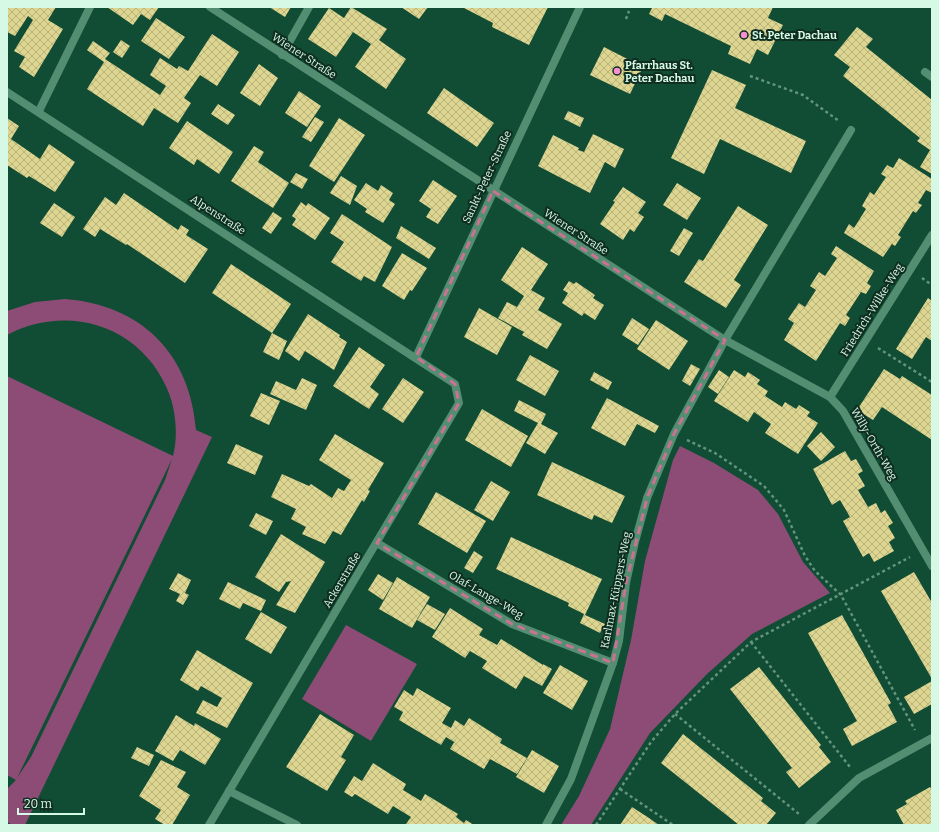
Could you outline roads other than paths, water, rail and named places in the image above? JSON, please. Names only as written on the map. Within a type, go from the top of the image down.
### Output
[{"type":"street","points":[[39,111],[90,7]]},
{"type":"street","name":"Wiener Straße","points":[[210,7],[282,55],[725,340]]},
{"type":"street","points":[[282,55],[309,7]]},
{"type":"street","name":"Sankt-Peter-Straße","points":[[416,357],[580,7]]},
{"type":"street","name":"Alpenstraße","points":[[7,92],[39,111],[416,357]]},
{"type":"street","points":[[725,340],[851,130]]},
{"type":"street","name":"Friedrich-Wilke-Weg","points":[[830,397],[932,235]]},
{"type":"street","name":"Willy-Orth-Weg","points":[[725,340],[830,397],[843,411],[932,566]]},
{"type":"street","name":"Karlmax-Küppers-Weg","points":[[546,825],[571,779],[613,664],[619,642],[626,583],[635,542],[648,498],[674,434],[725,340]]},
{"type":"street","name":"Ackerstraße","points":[[209,825],[459,403],[455,384],[416,357]]},
{"type":"street","name":"Olaf-Lange-Weg","points":[[377,543],[512,624],[613,664]]},
{"type":"street","points":[[810,824],[859,778],[932,738]]},
{"type":"street","points":[[229,791],[297,825]]},
{"type":"place","name":"St. Peter Dachau","points":[[744,35]]},
{"type":"place","name":"Pfarrhaus St. Peter Dachau","points":[[617,71]]}]
